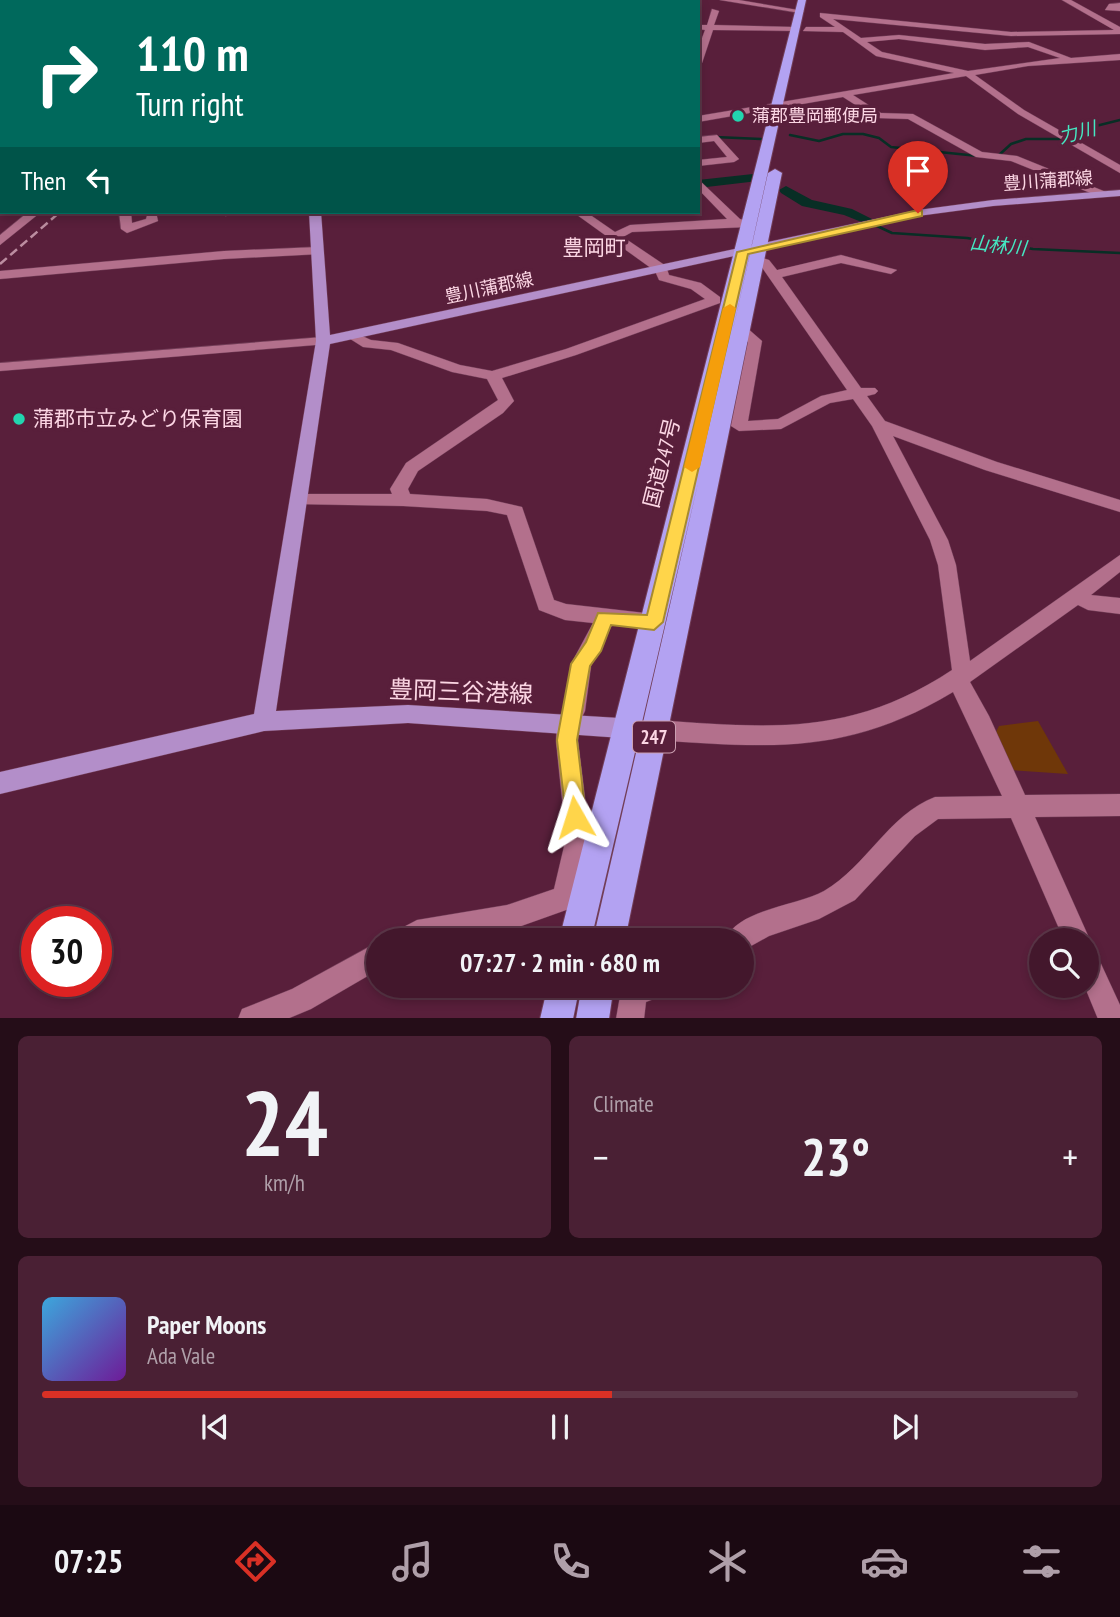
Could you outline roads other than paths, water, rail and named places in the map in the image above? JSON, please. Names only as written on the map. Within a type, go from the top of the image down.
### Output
[{"type":"highway","name":"国道247号","points":[[575,928],[576,894],[626,728],[752,253],[800,29],[812,10],[803,0]]},
{"type":"highway","name":"国道247号","points":[[612,928],[752,281],[752,253],[742,224],[783,106]]},
{"type":"highway","points":[[555,1018],[560,998]]},
{"type":"highway","points":[[592,1018],[596,998]]},
{"type":"main road","name":"豊川蒲郡線","points":[[323,341],[661,269],[752,253],[963,206],[1120,193]]},
{"type":"main road","points":[[264,721],[323,341],[315,214]]},
{"type":"main road","name":"豊岡三谷港線","points":[[0,783],[264,721],[408,714],[655,730]]},
{"type":"street","points":[[724,0],[1014,33],[1071,35],[1120,31]]},
{"type":"street","points":[[1066,0],[1120,31]]},
{"type":"street","points":[[700,58],[710,27],[711,11],[745,3]]},
{"type":"street","points":[[1085,11],[1120,7]]},
{"type":"street","points":[[812,10],[848,30],[879,54],[967,73],[1120,170]]},
{"type":"street","points":[[700,27],[848,30]]},
{"type":"street","points":[[861,40],[899,37],[985,47],[1029,44],[1069,59]]},
{"type":"street","points":[[700,119],[967,73],[1069,59],[1120,57]]},
{"type":"street","points":[[846,95],[879,116],[910,116],[980,155],[1001,155],[1102,194]]},
{"type":"street","points":[[700,140],[717,138],[734,159],[705,164],[700,144]]},
{"type":"street","points":[[701,187],[742,224]]},
{"type":"street","points":[[700,205],[716,202]]},
{"type":"street","points":[[0,241],[33,214]]},
{"type":"street","points":[[125,215],[127,229],[152,221],[152,214]]},
{"type":"street","points":[[351,335],[368,344],[393,346],[457,369],[493,376],[571,352],[715,300],[696,286],[664,276],[661,269],[581,214]]},
{"type":"street","points":[[614,237],[630,229],[742,224]]},
{"type":"street","points":[[0,275],[224,255],[317,251]]},
{"type":"street","points":[[752,253],[765,264],[863,392],[939,540],[947,565],[962,674],[1016,806],[1072,928]]},
{"type":"street","points":[[752,281],[776,279],[841,259],[891,270]]},
{"type":"street","points":[[741,330],[755,341],[739,426],[781,424],[826,399],[863,392]]},
{"type":"street","points":[[0,367],[323,341]]},
{"type":"street","points":[[403,500],[399,489],[412,467],[498,410],[506,401],[493,376]]},
{"type":"street","points":[[879,425],[1004,470],[1120,506]]},
{"type":"street","points":[[300,500],[403,500],[487,505],[516,511],[516,520],[545,605],[551,609],[605,618],[654,622]]},
{"type":"street","points":[[655,730],[761,736],[816,734],[866,722],[917,700],[1023,638],[1120,562]]},
{"type":"street","points":[[1077,595],[1088,602],[1120,606]]},
{"type":"street","points":[[446,928],[507,918],[576,894],[578,838],[567,740],[568,723],[574,711],[581,664],[594,645],[605,618]]},
{"type":"street","points":[[754,929],[761,924],[832,900],[864,877],[919,816],[935,808],[1120,805]]},
{"type":"street","points":[[251,1018],[301,999],[366,962]]},
{"type":"street","points":[[1099,989],[1112,1018],[1120,1017]]},
{"type":"waterway","name":"力川","points":[[999,155],[1011,144],[1026,139],[1062,139],[1084,129],[1120,120]]},
{"type":"waterway","name":"力川","points":[[790,135],[819,141],[843,134],[863,134],[879,138],[891,147],[978,156]]},
{"type":"waterway","name":"力川","points":[[715,137],[761,139]]},
{"type":"waterway","name":"山林川","points":[[700,184],[753,178]]},
{"type":"waterway","name":"山林川","points":[[786,190],[807,203],[858,215],[869,221]]},
{"type":"waterway","name":"山林川","points":[[877,226],[892,233],[967,238],[1033,249],[1120,253]]},
{"type":"railway","points":[[0,264],[58,214]]},
{"type":"place","name":"蒲郡豊岡郵便局","points":[[738,116]]},
{"type":"place","name":"蒲郡市立みどり保育園","points":[[19,419]]},
{"type":"district","name":"豊岡町","points":[[594,248]]}]
